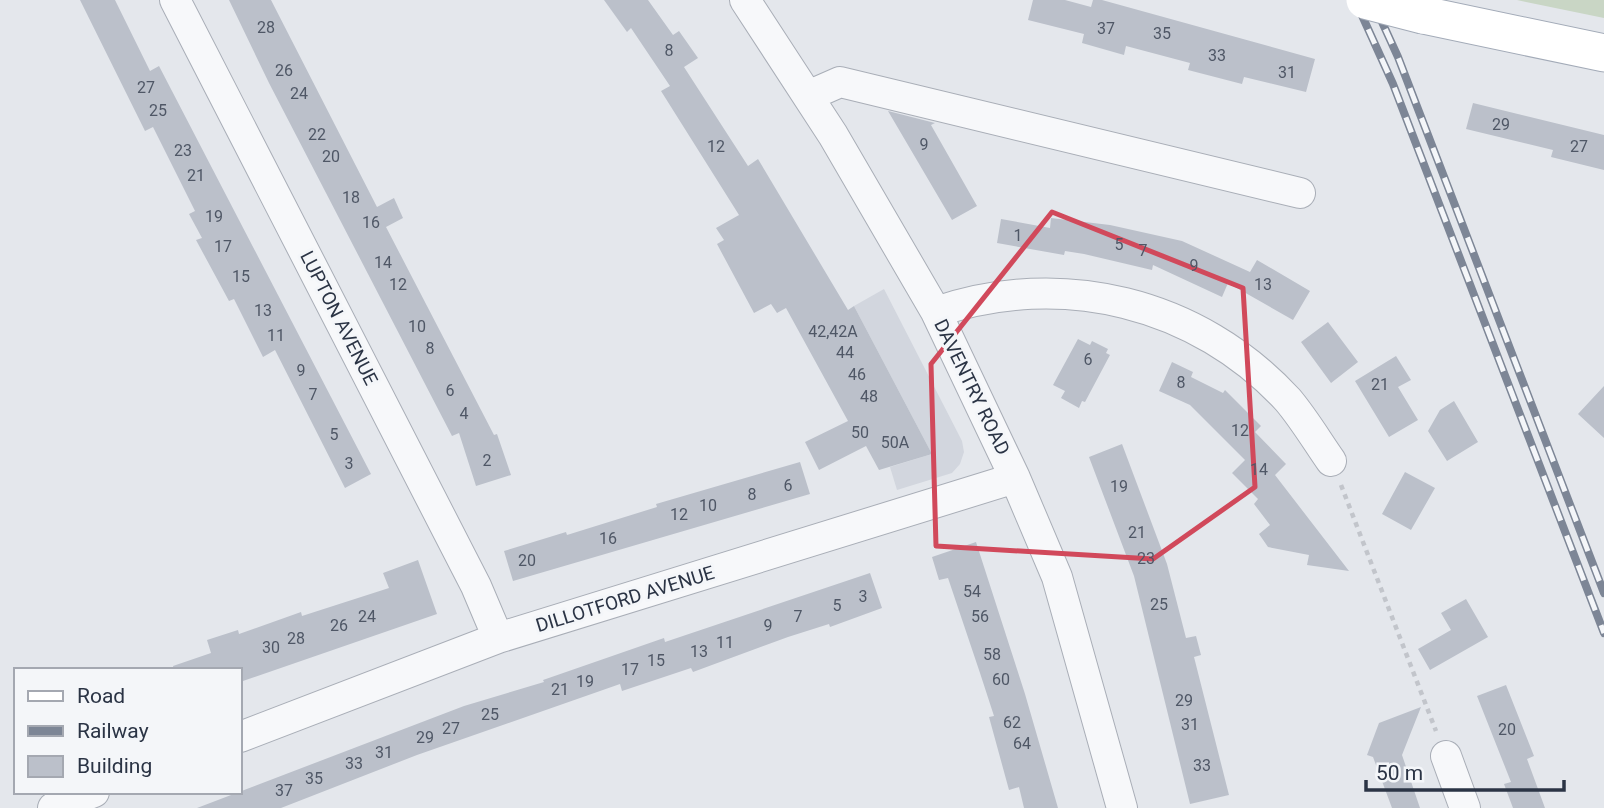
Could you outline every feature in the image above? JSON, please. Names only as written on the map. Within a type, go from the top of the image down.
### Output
[{"type":"main road","points":[[1365,0],[1604,53]]},
{"type":"street","name":"LUPTON AVENUE","points":[[175,0],[476,586],[498,638]]},
{"type":"street","name":"DAVENTRY ROAD","points":[[745,2],[808,96],[936,312],[1015,478],[1056,577],[1122,808]]},
{"type":"street","points":[[808,96],[840,82],[1300,193]]},
{"type":"street","points":[[936,312],[987,297],[1055,292],[1092,296],[1153,311],[1212,339],[1261,375],[1288,401],[1331,461]]},
{"type":"street","name":"DILLOTFORD AVENUE","points":[[242,736],[498,638],[1015,478]]},
{"type":"street","points":[[1446,757],[1465,808]]},
{"type":"street","points":[[53,808],[89,794]]},
{"type":"path","points":[[1331,461],[1446,757]]},
{"type":"highlighted area","points":[[1052,212],[1243,288],[1255,487],[1153,559],[936,546],[931,364]]},
{"type":"shaded area","points":[[884,289],[962,441],[964,452],[960,464],[952,473],[897,490],[890,467],[932,454],[854,306]]},
{"type":"green space","points":[[1517,0],[1604,0],[1604,18],[1526,2]]},
{"type":"building","points":[[80,0],[115,0],[150,71],[159,66],[371,474],[345,488],[275,350],[263,357],[234,299],[229,301],[196,240],[202,238],[189,214],[195,211],[153,127],[145,131]]},
{"type":"building","points":[[229,0],[271,0],[377,207],[394,198],[403,218],[386,227],[494,435],[497,434],[511,475],[476,486],[459,433],[452,436],[269,83]]},
{"type":"building","points":[[604,0],[648,0],[673,35],[679,31],[698,58],[684,67],[748,166],[758,159],[848,310],[854,306],[932,454],[879,470],[866,446],[819,470],[805,442],[848,421],[786,308],[777,313],[771,304],[754,313],[717,244],[724,240],[716,228],[739,215],[661,91],[670,86],[631,28],[627,32]]},
{"type":"building","points":[[1033,0],[1065,0],[1091,7],[1093,0],[1102,0],[1315,59],[1306,92],[1244,77],[1242,84],[1188,70],[1190,63],[1126,46],[1124,55],[1082,43],[1084,34],[1028,20]]},
{"type":"building","points":[[1473,103],[1604,135],[1604,170],[1551,157],[1553,150],[1466,129]]},
{"type":"building","points":[[888,111],[935,123],[931,125],[977,206],[952,220]]},
{"type":"building","points":[[1051,218],[1110,225],[1182,241],[1250,272],[1257,260],[1310,291],[1293,320],[1228,283],[1222,297],[1153,265],[1152,270],[1084,254],[1065,251],[1064,255],[997,243],[1001,219],[1050,228]]},
{"type":"building","points":[[1328,322],[1358,362],[1331,383],[1301,342]]},
{"type":"building","points":[[1078,339],[1090,345],[1092,341],[1108,349],[1106,353],[1110,355],[1085,402],[1082,401],[1079,408],[1061,398],[1065,391],[1053,385]]},
{"type":"building","points":[[1396,356],[1411,380],[1398,387],[1418,420],[1389,437],[1355,381]]},
{"type":"building","points":[[1172,362],[1193,372],[1191,377],[1223,393],[1225,390],[1261,426],[1255,432],[1286,464],[1275,475],[1349,571],[1307,565],[1309,555],[1268,547],[1259,534],[1270,525],[1254,504],[1258,499],[1232,473],[1245,460],[1190,405],[1159,391]]},
{"type":"building","points":[[1604,386],[1604,438],[1578,414]]},
{"type":"building","points":[[1454,401],[1478,442],[1447,461],[1428,431],[1440,410]]},
{"type":"building","points":[[1122,444],[1167,564],[1186,638],[1196,636],[1201,655],[1194,657],[1229,795],[1190,804],[1134,576],[1089,457]]},
{"type":"building","points":[[800,462],[810,494],[513,581],[504,551],[566,532],[567,535],[657,507],[656,504]]},
{"type":"building","points":[[1405,472],[1435,488],[1411,530],[1382,514]]},
{"type":"building","points":[[976,542],[1058,808],[1024,808],[1019,787],[1009,790],[989,717],[994,716],[980,673],[948,578],[939,580],[932,557]]},
{"type":"building","points":[[418,560],[437,614],[242,681],[242,668],[174,668],[211,653],[207,640],[238,630],[239,634],[301,612],[302,616],[389,588],[383,573]]},
{"type":"building","points":[[870,573],[882,608],[830,627],[829,624],[788,637],[693,672],[691,668],[622,691],[620,684],[417,755],[281,808],[197,808],[234,794],[242,794],[242,791],[464,706],[544,682],[543,680],[664,638],[665,642]]},
{"type":"building","points":[[1466,599],[1488,637],[1430,670],[1418,649],[1451,630],[1441,613]]},
{"type":"building","points":[[1506,685],[1534,756],[1527,759],[1545,808],[1513,808],[1504,784],[1511,782],[1477,696]]},
{"type":"building","points":[[1421,707],[1402,755],[1420,808],[1392,808],[1373,757],[1367,755],[1379,723]]},
{"type":"railway","points":[[1355,0],[1393,84],[1604,633]]},
{"type":"railway","points":[[1372,0],[1398,57],[1604,593]]}]
